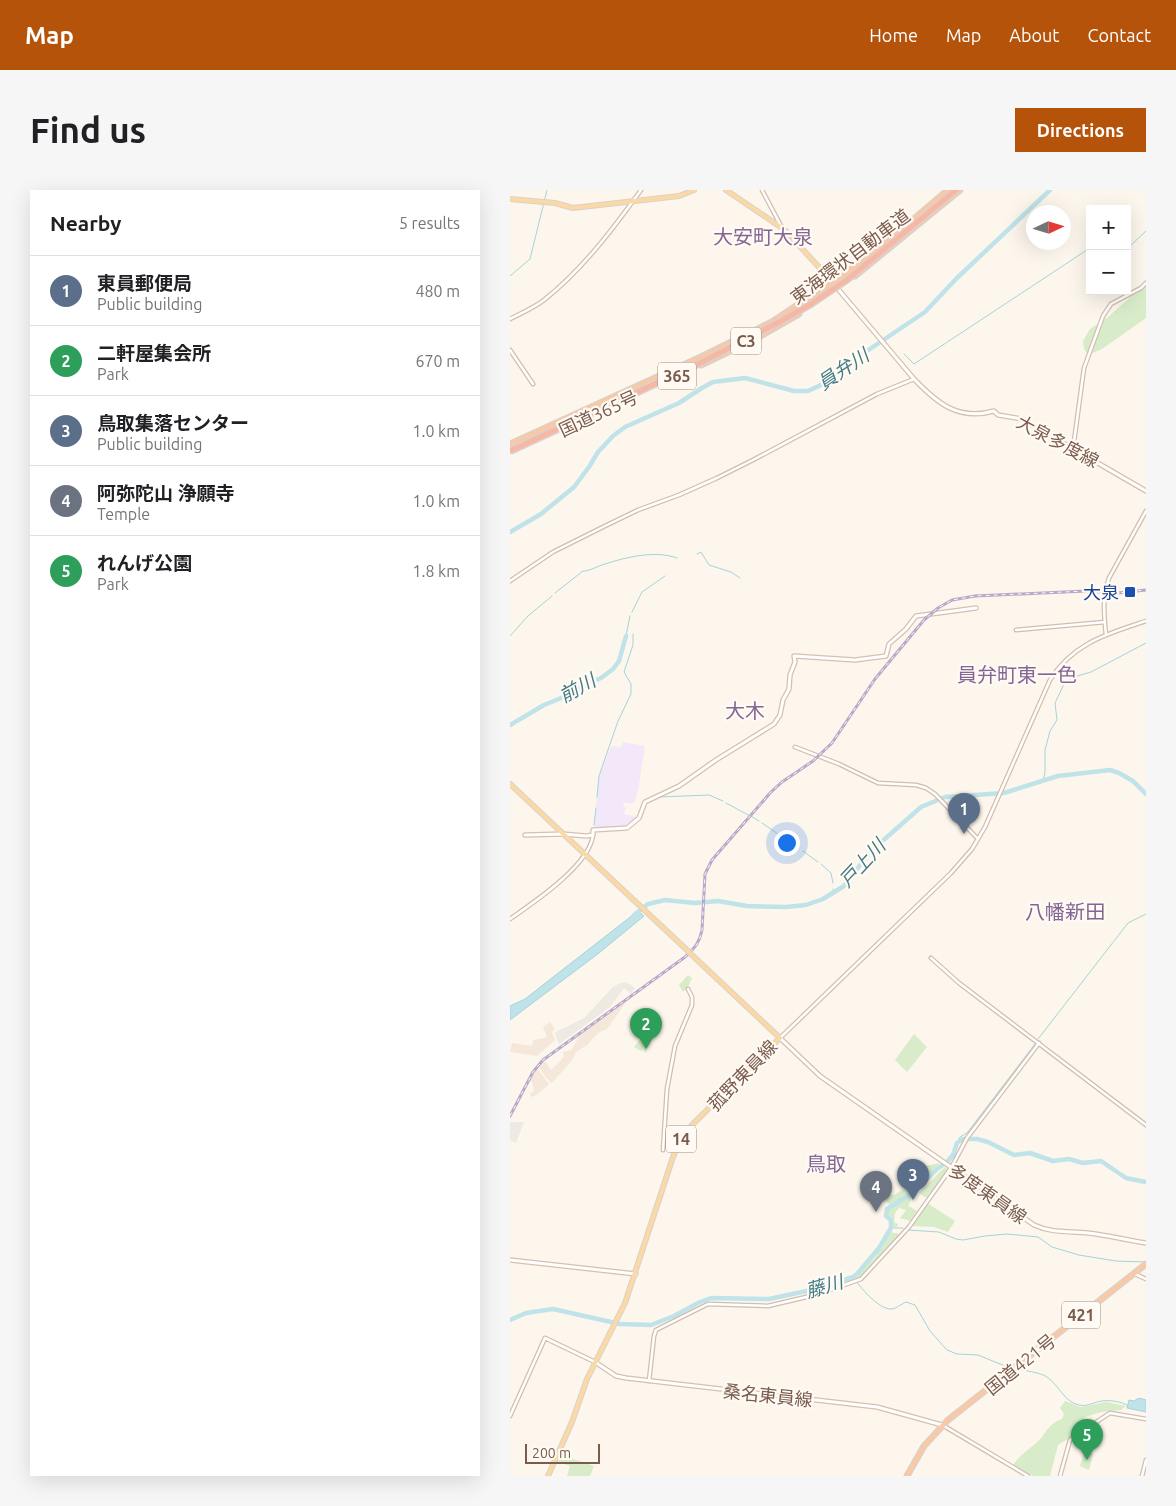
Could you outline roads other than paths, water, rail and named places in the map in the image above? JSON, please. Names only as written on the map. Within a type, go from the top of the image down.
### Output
[{"type":"highway","name":"国道365号","points":[[510,444],[758,330],[833,283],[882,246],[948,190]]},
{"type":"highway","name":"東海環状自動車道","points":[[510,452],[700,363],[811,304],[848,279],[956,190]]},
{"type":"highway","name":"国道365号","points":[[510,452],[727,353],[774,328],[838,289],[892,248],[960,190]]},
{"type":"highway","name":"国道421号","points":[[907,1476],[924,1446],[942,1425],[1146,1264]]},
{"type":"main road","points":[[510,199],[555,203],[573,208],[679,196],[694,190]]},
{"type":"main road","points":[[726,190],[781,227],[838,289]]},
{"type":"main road","name":"大泉多度線","points":[[838,289],[927,392],[948,407],[960,413],[972,415],[994,412],[998,415],[1022,419],[1146,491]]},
{"type":"main road","points":[[525,836],[563,834],[586,836],[593,834],[593,830],[627,828],[639,818],[644,802],[678,786],[773,725],[780,715],[783,700],[789,689],[789,681],[795,662],[794,656],[855,660],[886,656],[889,644],[906,629],[916,616],[976,608]]},
{"type":"main road","name":"菰野東員線","points":[[510,784],[780,1038],[693,1124],[680,1140],[636,1274],[617,1319],[587,1379],[572,1422],[548,1476]]},
{"type":"main road","name":"多度東員線","points":[[780,1038],[820,1076],[1039,1227],[1056,1232],[1090,1234],[1146,1243]]},
{"type":"main road","points":[[510,1260],[636,1274]]},
{"type":"main road","name":"桑名東員線","points":[[595,1362],[616,1376],[626,1378],[877,1407],[942,1425]]},
{"type":"street","points":[[510,319],[543,300],[570,276],[609,232],[641,190]]},
{"type":"street","points":[[762,190],[781,227]]},
{"type":"street","points":[[1073,449],[1084,368],[1103,316],[1111,304],[1141,288],[1146,283]]},
{"type":"street","points":[[510,350],[533,384]]},
{"type":"street","points":[[510,581],[553,552],[638,510],[717,478],[877,394],[914,378]]},
{"type":"street","points":[[1106,635],[1104,598],[1109,578],[1146,511]]},
{"type":"street","points":[[780,1038],[952,873],[972,849],[996,801],[1053,675],[1066,659],[1076,650],[1106,635],[1146,620]]},
{"type":"street","points":[[1016,630],[1105,622]]},
{"type":"street","points":[[795,747],[840,764],[878,783],[922,787],[935,794],[978,839]]},
{"type":"street","points":[[510,919],[551,890],[585,854],[593,840],[593,834]]},
{"type":"street","points":[[931,958],[959,983],[1146,1125]]},
{"type":"street","points":[[663,1150],[667,1089],[675,1046],[692,1005],[692,997],[688,989]]},
{"type":"street","points":[[649,1381],[656,1330],[708,1304],[768,1306],[819,1294],[865,1277],[906,1230],[967,1139],[1039,1043]]},
{"type":"street","points":[[1134,1273],[1146,1279]]},
{"type":"street","points":[[510,1416],[544,1338],[595,1362]]},
{"type":"street","points":[[1060,1476],[1072,1438],[1110,1414],[1146,1419]]},
{"type":"street","points":[[942,1425],[1028,1476]]},
{"type":"street","points":[[1142,1476],[1146,1460]]},
{"type":"water","points":[[638,911],[644,916],[599,953],[510,1020],[510,1006],[525,999]]},
{"type":"water","points":[[1139,1398],[1146,1400],[1146,1412],[1127,1408],[1129,1400],[1134,1401]]},
{"type":"waterway","points":[[510,276],[530,259],[547,190]]},
{"type":"waterway","name":"員弁川","points":[[510,532],[541,514],[574,487],[598,452],[613,436],[625,427],[679,403],[713,382],[745,378],[794,391],[808,391],[821,385],[925,312],[956,279],[1050,190]]},
{"type":"waterway","points":[[1131,245],[1146,231]]},
{"type":"waterway","points":[[904,354],[914,364],[1087,250]]},
{"type":"waterway","points":[[697,554],[701,552],[709,565],[731,572],[740,578]]},
{"type":"waterway","points":[[555,593],[583,571],[614,561],[650,555],[677,558]]},
{"type":"waterway","points":[[632,612],[642,592],[665,576]]},
{"type":"waterway","points":[[510,636],[528,616],[552,596]]},
{"type":"waterway","points":[[626,636],[630,616]]},
{"type":"waterway","points":[[597,797],[599,776],[618,721],[631,694],[631,684],[624,672],[633,645],[633,634]]},
{"type":"waterway","name":"前川","points":[[510,725],[544,705],[571,694],[601,678],[613,669],[619,661],[626,636]]},
{"type":"waterway","points":[[1043,780],[1045,773],[1045,750],[1050,731],[1057,720],[1055,703],[1065,682],[1091,672],[1146,643]]},
{"type":"waterway","name":"戸上川","points":[[634,915],[648,904],[665,900],[695,903],[718,901],[747,906],[786,907],[806,905],[823,899],[844,886],[870,852],[921,807],[945,797],[1004,793],[1058,776],[1110,770],[1133,781],[1146,794]]},
{"type":"waterway","points":[[659,797],[709,795],[723,801]]},
{"type":"waterway","points":[[726,803],[750,816]]},
{"type":"waterway","points":[[594,825],[596,808]]},
{"type":"waterway","points":[[751,816],[759,821]]},
{"type":"waterway","points":[[762,823],[791,843]]},
{"type":"waterway","points":[[803,851],[818,862]]},
{"type":"waterway","points":[[821,864],[831,873],[833,883]]},
{"type":"waterway","name":"戸上川","points":[[833,889],[834,893]]},
{"type":"waterway","points":[[1038,1039],[1128,923],[1146,914]]},
{"type":"waterway","points":[[957,1143],[960,1137],[967,1133],[1035,1044]]},
{"type":"waterway","name":"藤川","points":[[510,1320],[526,1313],[553,1309],[620,1324],[651,1325],[711,1298],[769,1299],[816,1289],[853,1277],[879,1248],[891,1228],[891,1220],[886,1216],[887,1209],[914,1192],[937,1169],[947,1162],[953,1155],[957,1143],[963,1139],[977,1139],[988,1142],[1014,1155],[1030,1153],[1053,1161],[1069,1159],[1083,1163],[1101,1161],[1126,1178],[1146,1182]]},
{"type":"waterway","name":"藤川","points":[[891,1228],[903,1228]]},
{"type":"waterway","name":"藤川","points":[[907,1230],[939,1232],[963,1240],[1007,1234],[1038,1237],[1052,1247],[1079,1255],[1116,1261],[1145,1262]]},
{"type":"waterway","points":[[853,1277],[870,1297],[886,1308],[893,1309],[906,1302],[915,1305],[930,1331],[947,1350],[957,1354],[978,1355],[1010,1368]]},
{"type":"waterway","points":[[1017,1369],[1044,1375],[1051,1380],[1065,1397],[1079,1405],[1108,1401],[1119,1402],[1128,1406]]},
{"type":"railway","points":[[510,1116],[533,1072],[543,1060],[694,949],[702,930],[705,874],[712,860],[771,792],[782,782],[813,761],[832,743],[875,679],[924,620],[938,608],[952,600],[975,596],[1086,591],[1118,593],[1146,590]]},
{"type":"place","name":"大泉","points":[[1130,592]]},
{"type":"place","name":"東員郵便局","points":[[964,834]]},
{"type":"place","name":"二軒屋集会所","points":[[646,1049]]},
{"type":"place","name":"鳥取集落センター","points":[[913,1200]]},
{"type":"place","name":"阿弥陀山 浄願寺","points":[[876,1212]]},
{"type":"place","name":"れんげ公園","points":[[1087,1460]]},
{"type":"district","name":"大安町大泉","points":[[763,236]]},
{"type":"district","name":"員弁町東一色","points":[[1017,674]]},
{"type":"district","name":"大木","points":[[745,710]]},
{"type":"district","name":"八幡新田","points":[[1065,911]]},
{"type":"district","name":"鳥取","points":[[826,1163]]}]
